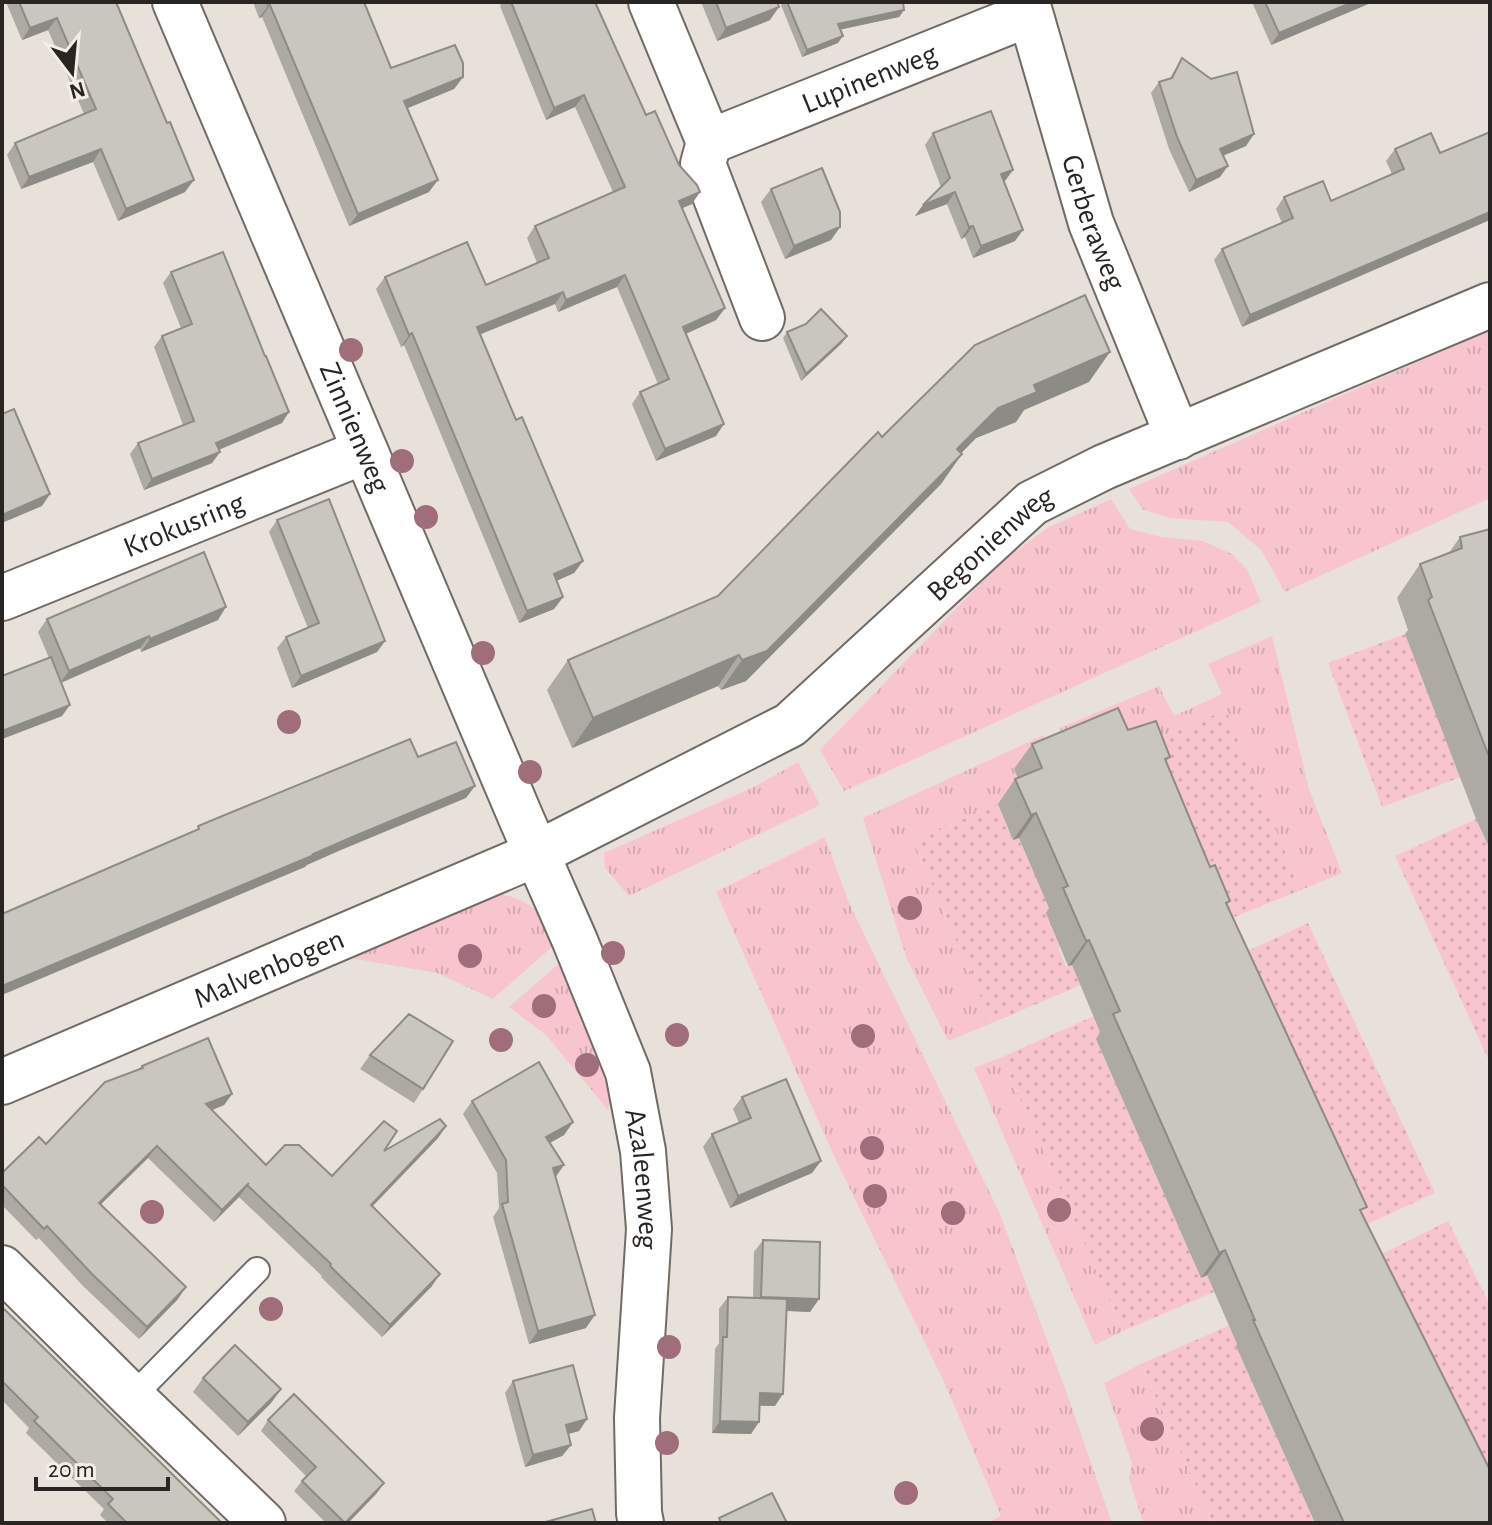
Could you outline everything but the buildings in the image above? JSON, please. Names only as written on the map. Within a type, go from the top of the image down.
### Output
[{"type":"street","name":"Zinnienweg","points":[[175,2],[536,854]]},
{"type":"street","points":[[651,2],[709,142],[703,164],[762,318]]},
{"type":"street","name":"Lupinenweg","points":[[709,142],[1028,8]]},
{"type":"street","name":"Gerberaweg","points":[[1028,8],[1091,223],[1178,437]]},
{"type":"street","name":"Begonienweg","points":[[536,854],[790,725],[1032,503],[1104,467],[1490,305]]},
{"type":"street","name":"Krokusring","points":[[2,598],[365,451]]},
{"type":"street","name":"Malvenbogen","points":[[2,1082],[536,854]]},
{"type":"street","name":"Azaleenweg","points":[[536,854],[628,1072],[643,1151],[649,1229],[637,1418],[641,1523]]},
{"type":"street","points":[[2,1268],[263,1523]]},
{"type":"lane","points":[[132,1397],[257,1270]]},
{"type":"green space","points":[[1490,330],[1490,498],[1285,592],[1261,550],[1228,522],[1169,518],[1142,509],[1129,489]]},
{"type":"green space","points":[[1111,499],[1130,529],[1161,537],[1203,541],[1232,554],[1247,569],[1261,602],[844,791],[820,750],[999,564],[1047,528]]},
{"type":"green space","points":[[1405,634],[1461,777],[1382,807],[1328,663]]},
{"type":"green space","points":[[1272,636],[1309,789],[1342,873],[1301,890],[1226,710],[1138,746],[1066,748],[1060,728],[1159,686],[1174,716],[1222,694],[1208,664]]},
{"type":"green space","points":[[1226,710],[1301,890],[1212,926],[1138,746]]},
{"type":"green space","points":[[1044,735],[1051,755],[1024,793],[913,841],[992,1023],[948,1041],[906,957],[863,818]]},
{"type":"green space","points":[[798,762],[820,805],[629,896],[605,868],[604,853],[754,787]]},
{"type":"green space","points":[[998,804],[1013,840],[1019,838],[1034,872],[1037,871],[1064,944],[1058,947],[1066,967],[1072,965],[1081,985],[992,1023],[913,841]]},
{"type":"green space","points":[[1476,819],[1490,849],[1490,1063],[1395,856]]},
{"type":"green space","points":[[825,837],[849,903],[1000,1214],[1112,1523],[987,1523],[1001,1516],[946,1386],[834,1156],[716,892]]},
{"type":"green space","points":[[496,893],[521,900],[537,911],[545,922],[553,946],[493,999],[437,973],[344,957]]},
{"type":"green space","points":[[1308,923],[1435,1193],[1350,1232],[1224,962]]},
{"type":"green space","points":[[562,961],[617,1094],[607,1109],[546,1035],[509,1007]]},
{"type":"green space","points":[[1094,1016],[1102,1036],[1096,1039],[1201,1277],[1207,1275],[1214,1292],[1123,1331],[1002,1057]]},
{"type":"green space","points":[[1002,1057],[1123,1331],[1095,1345],[974,1068]]},
{"type":"green space","points":[[1448,1221],[1490,1305],[1490,1523],[1358,1266]]},
{"type":"green space","points":[[1230,1325],[1238,1344],[1236,1346],[1315,1523],[1213,1523],[1141,1364]]},
{"type":"green space","points":[[1141,1364],[1213,1523],[1143,1523],[1129,1478],[1132,1463],[1104,1383]]}]
